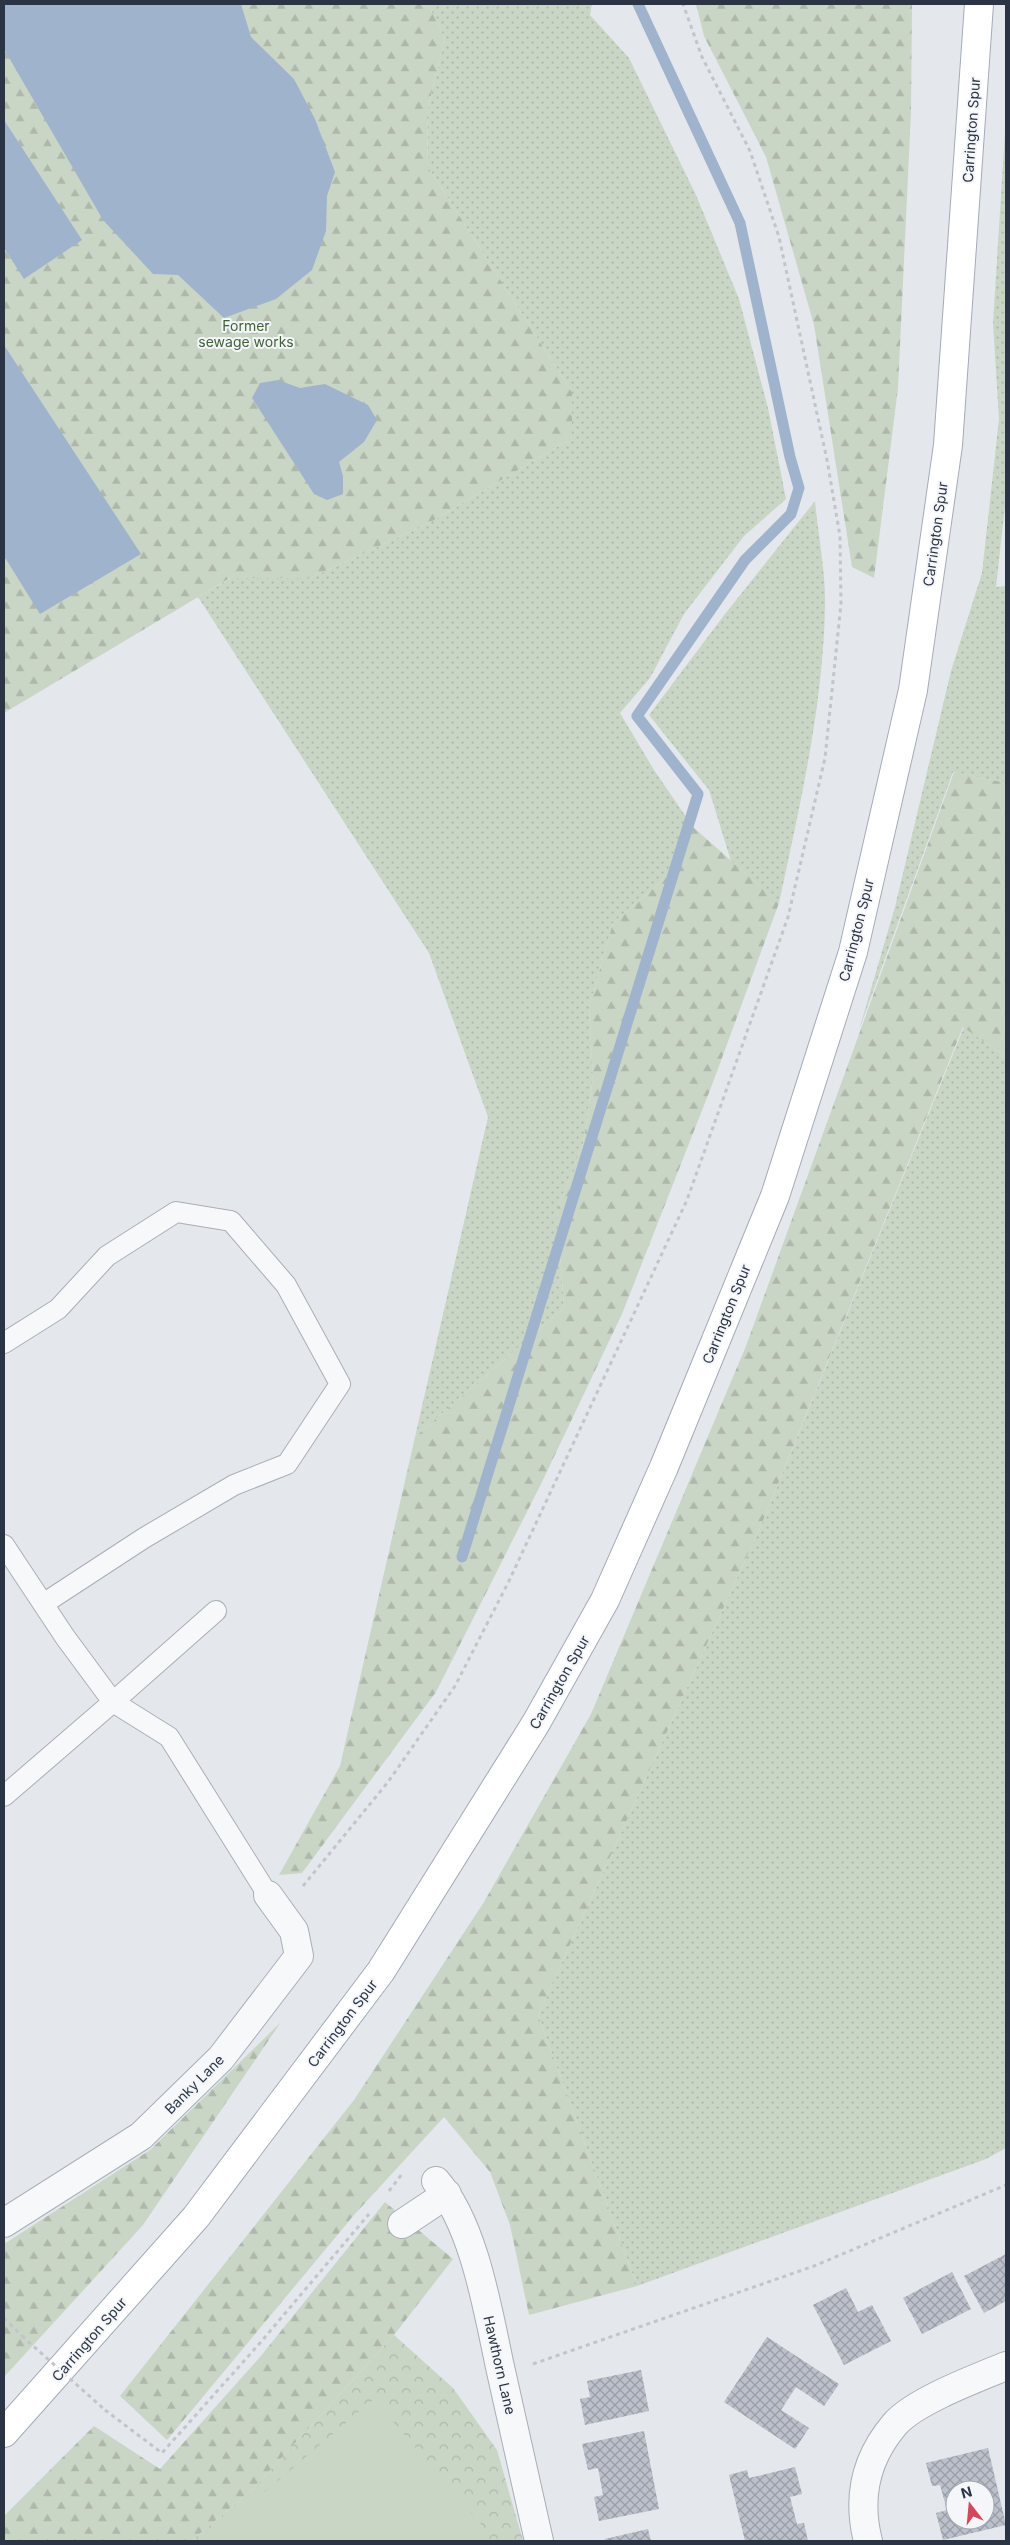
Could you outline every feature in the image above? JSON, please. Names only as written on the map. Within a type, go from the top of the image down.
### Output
[{"type":"main road","name":"Carrington Spur","points":[[4,2433],[196,2217],[381,1971],[536,1723],[605,1600],[664,1467],[774,1196],[853,952],[913,690],[948,445],[978,4]]},
{"type":"street","name":"Banky Lane","points":[[4,2223],[141,2136],[221,2058],[299,1956],[294,1931],[275,1903]]},
{"type":"street","name":"Hawthorn Lane","points":[[442,2188],[469,2241],[494,2338],[539,2541]]},
{"type":"street","points":[[402,2224],[442,2188]]},
{"type":"street","points":[[868,2541],[862,2510],[864,2478],[896,2423],[922,2404],[960,2385],[1006,2366]]},
{"type":"lane","points":[[4,1343],[58,1309],[107,1256],[176,1212],[231,1221],[286,1285],[340,1384],[287,1464],[234,1484],[144,1538],[43,1604]]},
{"type":"lane","points":[[4,1545],[43,1604],[113,1702],[169,1737],[275,1903]]},
{"type":"lane","points":[[4,1796],[216,1611]]},
{"type":"path","points":[[275,1903],[388,1782],[455,1686],[518,1563],[687,1200],[788,917],[825,758],[841,604],[840,536],[826,460],[779,237],[750,151],[702,57],[683,4]]},
{"type":"path","points":[[385,2195],[410,2166],[442,2188]]},
{"type":"path","points":[[502,2375],[814,2266],[1006,2185]]},
{"type":"path","points":[[4,2318],[105,2410],[162,2453],[260,2343],[372,2210]]},
{"type":"green space","name":"Former sewage works","points":[[4,4],[428,4],[445,39],[427,111],[428,167],[572,392],[572,438],[429,523],[310,578],[230,578],[4,713]]},
{"type":"green space","points":[[428,4],[592,4],[590,15],[629,58],[696,195],[739,299],[768,408],[786,499],[744,536],[684,614],[650,678],[620,713],[654,770],[693,827],[682,864],[613,923],[589,1007],[593,1078],[583,1144],[557,1209],[564,1308],[415,1437],[488,1117],[429,953],[198,597],[231,578],[310,578],[429,523],[572,438],[572,392],[428,167],[427,111],[445,39]]},
{"type":"green space","points":[[696,4],[912,4],[911,112],[898,388],[874,578],[852,567],[814,325],[766,157],[704,36]]},
{"type":"green space","points":[[1006,116],[1006,497],[996,587],[1006,586],[1006,783],[953,772],[859,1030],[895,907],[951,671],[982,573],[999,419],[993,323]]},
{"type":"green space","points":[[815,501],[824,580],[825,607],[820,682],[809,756],[779,903],[731,861],[709,790],[649,715],[725,614]]},
{"type":"green space","points":[[954,772],[1006,783],[1006,1057],[963,1027],[763,1521],[538,2015],[637,2286],[529,2315],[510,2225],[490,2172],[444,2117],[354,2215],[167,2440],[120,2396],[354,2100],[484,1902],[591,1714],[746,1346]]},
{"type":"green space","points":[[693,827],[779,903],[712,1085],[622,1314],[541,1484],[436,1692],[302,1873],[279,1875],[340,1766],[415,1437],[564,1308],[557,1209],[583,1144],[593,1078],[589,1007],[613,923],[682,864]]},
{"type":"green space","points":[[964,1027],[1006,1057],[1006,2148],[986,2159],[637,2286],[538,2015],[763,1521]]},
{"type":"green space","points":[[281,2022],[143,2225],[4,2377],[4,2244],[150,2150]]},
{"type":"green space","points":[[385,2202],[453,2259],[394,2335],[251,2491],[191,2541],[4,2541],[4,2516],[94,2426],[160,2469],[260,2357]]},
{"type":"green space","points":[[394,2335],[453,2388],[497,2450],[523,2541],[191,2541],[251,2491]]},
{"type":"green space","points":[[374,2399],[491,2536],[484,2541],[207,2541]]},
{"type":"water","points":[[4,4],[241,4],[251,37],[294,79],[315,119],[335,172],[327,196],[326,231],[312,270],[276,299],[224,318],[178,275],[153,274],[103,220],[4,49]]},
{"type":"water","points":[[4,120],[82,240],[24,279],[4,248]]},
{"type":"water","points":[[4,345],[141,554],[40,614],[4,556]]},
{"type":"water","points":[[278,380],[300,388],[325,384],[368,405],[377,420],[364,442],[339,462],[343,476],[343,494],[327,500],[314,494],[252,398],[260,383]]},
{"type":"building","points":[[1006,2254],[1006,2301],[984,2313],[964,2276]]},
{"type":"building","points":[[952,2272],[971,2309],[922,2334],[903,2298]]},
{"type":"building","points":[[846,2288],[858,2312],[872,2305],[891,2341],[844,2365],[813,2305]]},
{"type":"building","points":[[767,2337],[839,2384],[824,2406],[796,2387],[781,2410],[809,2428],[795,2449],[724,2402]]},
{"type":"building","points":[[641,2370],[649,2411],[585,2425],[580,2399],[590,2397],[587,2381]]},
{"type":"building","points":[[644,2431],[659,2509],[599,2521],[594,2497],[603,2495],[598,2468],[588,2470],[582,2444]]},
{"type":"building","points":[[988,2448],[1006,2525],[995,2528],[995,2480],[945,2480],[945,2503],[940,2485],[932,2486],[926,2463]]},
{"type":"building","points":[[795,2467],[802,2494],[790,2497],[797,2524],[804,2523],[808,2541],[745,2541],[729,2475],[747,2470],[749,2478]]},
{"type":"building","points":[[945,2511],[945,2530],[985,2530],[943,2540],[936,2513]]},
{"type":"building","points":[[648,2529],[651,2541],[605,2541],[605,2539]]},
{"type":"waterway","points":[[462,1557],[698,794],[637,716],[745,560],[791,514],[799,488],[790,457],[740,223],[638,4]]}]
